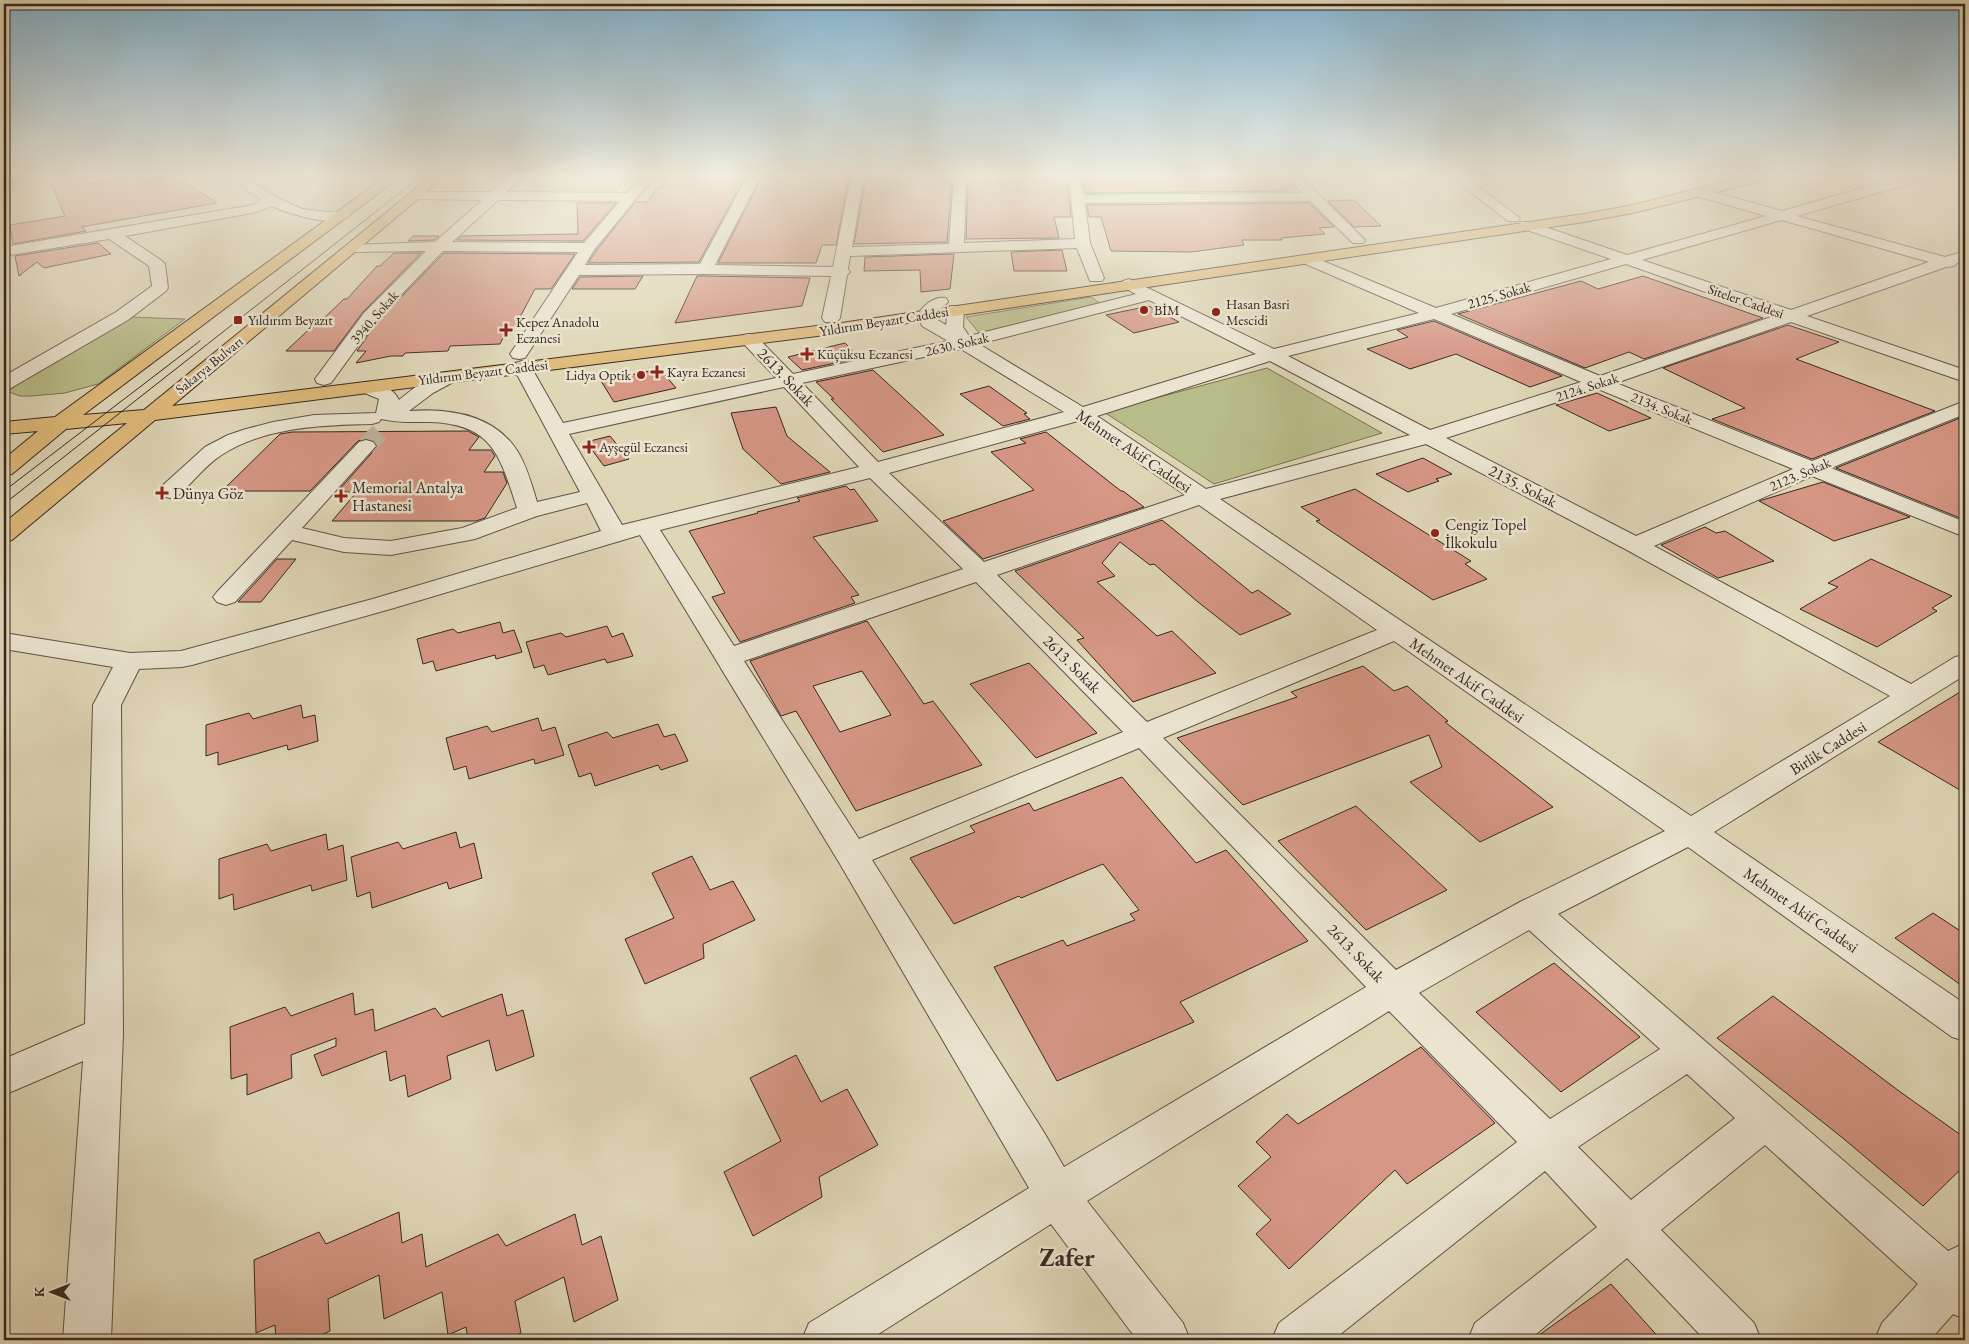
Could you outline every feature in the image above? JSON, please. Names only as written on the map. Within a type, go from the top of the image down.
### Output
[{"type":"main road","points":[[4,469],[84,404],[309,240]]},
{"type":"main road","name":"Sakarya Bulvarı","points":[[172,396],[362,240]]},
{"type":"main road","name":"Yıldırım Beyazıt Caddesi","points":[[4,428],[58,424],[149,407],[366,387],[448,377],[521,361],[831,318],[1358,240]]},
{"type":"main road","name":"Yıldırım Beyazıt Caddesi","points":[[149,407],[172,396],[324,379],[749,339],[841,328],[1306,259],[1417,240]]},
{"type":"main road","points":[[57,406],[113,401]]},
{"type":"main road","points":[[4,535],[149,407]]},
{"type":"street","points":[[4,251],[76,240]]},
{"type":"street","points":[[4,384],[122,316],[160,288],[157,264],[121,240]]},
{"type":"street","name":"3940. Sokak","points":[[324,379],[370,317],[446,240]]},
{"type":"street","points":[[595,240],[574,270],[521,361],[615,534]]},
{"type":"street","points":[[705,269],[721,240]]},
{"type":"street","points":[[831,318],[847,240]]},
{"type":"street","points":[[956,240],[956,247]]},
{"type":"street","points":[[1083,240],[1096,278]]},
{"type":"street","name":"Siteler Caddesi","points":[[1569,240],[1965,376]]},
{"type":"street","name":"2125. Sokak","points":[[4,642],[130,661],[182,659],[385,603],[615,534],[874,470],[1081,414],[1272,356],[1434,314],[1696,240]]},
{"type":"street","points":[[1864,240],[1965,268]]},
{"type":"street","points":[[845,252],[1083,243]]},
{"type":"street","points":[[352,248],[439,246],[588,248]]},
{"type":"street","name":"2124. Sokak","points":[[728,657],[1202,497],[1428,437],[1599,383],[1965,255]]},
{"type":"street","name":"2134. Sokak","points":[[1306,259],[1599,383],[1965,530]]},
{"type":"street","points":[[574,270],[705,269],[842,272]]},
{"type":"street","name":"2135. Sokak","points":[[1129,284],[1272,356],[1635,545],[1912,696]]},
{"type":"street","name":"2630. Sokak","points":[[558,430],[964,343],[1150,295]]},
{"type":"street","points":[[926,314],[940,302]]},
{"type":"street","points":[[956,310],[954,327],[964,343]]},
{"type":"street","name":"Mehmet Akif Caddesi","points":[[926,314],[928,322],[1081,414],[1690,832],[1965,1025]]},
{"type":"street","name":"2613. Sokak","points":[[749,339],[874,470],[981,573],[1143,735],[1392,990],[1547,1144],[1737,1340]]},
{"type":"street","points":[[12,361],[46,359]]},
{"type":"street","points":[[226,597],[288,532],[381,425],[426,389],[448,377]]},
{"type":"street","points":[[366,387],[386,394],[390,398],[390,404],[381,425]]},
{"type":"street","name":"2123. Sokak","points":[[1635,545],[1813,468],[1965,407]]},
{"type":"street","points":[[170,491],[218,448],[272,428],[381,425],[421,430],[477,427],[494,436],[509,454],[529,511]]},
{"type":"street","points":[[288,532],[344,545],[391,548],[467,534],[529,511],[594,495]]},
{"type":"street","points":[[646,527],[852,855],[1030,1148],[1056,1196],[1166,1340]]},
{"type":"street","points":[[852,855],[1396,631]]},
{"type":"street","points":[[87,1340],[104,1034],[106,705],[130,661]]},
{"type":"street","name":"Birlik Caddesi","points":[[826,1340],[1056,1196],[1392,990],[1532,912],[1690,832],[1965,663]]},
{"type":"street","points":[[1532,912],[1766,1119],[1960,1282],[1899,1340]]},
{"type":"street","points":[[4,1076],[104,1034]]},
{"type":"street","points":[[1296,1340],[1547,1144],[1689,1051]]},
{"type":"street","points":[[1492,1340],[1766,1119]]},
{"type":"green space","points":[[1091,297],[1100,303],[979,333],[966,317]]},
{"type":"green space","points":[[130,317],[185,319],[98,384],[65,393],[32,396],[20,396],[9,392],[22,377]]},
{"type":"green space","points":[[1267,368],[1382,433],[1214,484],[1104,412]]},
{"type":"building","points":[[12,240],[37,240],[13,244]]},
{"type":"building","points":[[409,240],[434,240],[434,240],[408,241]]},
{"type":"building","points":[[457,240],[584,240],[583,241]]},
{"type":"building","points":[[605,240],[711,240],[699,262],[588,263]]},
{"type":"building","points":[[730,240],[837,240],[836,245],[822,245],[816,263],[718,263]]},
{"type":"building","points":[[855,240],[947,240],[947,242],[854,244]]},
{"type":"building","points":[[1108,240],[1282,240],[1242,240],[1244,245],[1191,252],[1111,251]]},
{"type":"building","points":[[98,243],[111,254],[44,268],[37,262],[19,276],[15,256]]},
{"type":"building","points":[[1062,250],[1067,271],[1014,271],[1011,252]]},
{"type":"building","points":[[394,253],[421,253],[363,312],[334,351],[286,351],[320,319],[323,319],[344,299],[347,299],[377,266],[380,266]]},
{"type":"building","points":[[444,253],[575,254],[551,289],[535,289],[513,330],[507,330],[500,344],[450,346],[448,351],[405,353],[403,356],[391,356],[356,363],[366,351],[357,351],[377,322]]},
{"type":"building","points":[[954,254],[950,289],[921,292],[920,270],[864,271],[865,257]]},
{"type":"building","points":[[643,276],[635,289],[572,289],[580,277]]},
{"type":"building","points":[[697,276],[810,278],[802,306],[675,323]]},
{"type":"building","points":[[1643,276],[1763,318],[1644,359],[1629,352],[1585,368],[1458,314],[1581,281],[1598,289]]},
{"type":"building","points":[[1149,306],[1179,322],[1134,333],[1106,315]]},
{"type":"building","points":[[1434,321],[1562,376],[1530,387],[1456,354],[1410,369],[1367,349],[1408,337],[1397,330]]},
{"type":"building","points":[[1788,325],[1839,342],[1796,359],[1935,411],[1812,459],[1712,419],[1745,408],[1663,368]]},
{"type":"building","points":[[845,343],[860,358],[802,370],[788,357]]},
{"type":"building","points":[[660,369],[676,388],[614,402],[601,381]]},
{"type":"building","points":[[873,370],[944,435],[883,452],[816,382]]},
{"type":"building","points":[[989,386],[1027,413],[1024,414],[1030,419],[1003,426],[960,394]]},
{"type":"building","points":[[1597,393],[1651,418],[1609,431],[1556,405]]},
{"type":"building","points":[[776,407],[787,436],[830,472],[781,484],[743,449],[731,413]]},
{"type":"building","points":[[1965,416],[1965,520],[1836,468]]},
{"type":"building","points":[[468,431],[479,437],[469,450],[491,450],[495,456],[484,472],[503,472],[507,483],[485,518],[476,521],[332,521],[356,493],[338,491],[378,446],[374,441],[367,438],[358,441],[310,491],[222,491],[280,434],[292,432]]},
{"type":"building","points":[[1046,432],[1144,507],[983,559],[943,521],[1034,490],[991,452],[1026,443],[1020,439]]},
{"type":"building","points":[[610,436],[629,459],[604,466],[586,442]]},
{"type":"building","points":[[1423,458],[1452,474],[1436,479],[1439,481],[1408,492],[1376,474]]},
{"type":"building","points":[[1823,482],[1910,517],[1834,541],[1759,501]]},
{"type":"building","points":[[846,486],[850,490],[854,489],[878,521],[813,537],[859,595],[851,597],[855,603],[740,642],[712,597],[725,593],[689,531],[800,501],[797,498]]},
{"type":"building","points":[[1355,489],[1471,561],[1465,564],[1487,579],[1433,600],[1316,521],[1320,520],[1301,507]]},
{"type":"building","points":[[1162,520],[1252,593],[1258,590],[1291,614],[1240,635],[1154,564],[1150,565],[1120,542],[1102,563],[1115,576],[1097,582],[1157,636],[1172,631],[1216,673],[1133,702],[1077,640],[1084,638],[1015,571]]},
{"type":"building","points":[[1705,527],[1716,533],[1725,531],[1774,561],[1718,578],[1661,545]]},
{"type":"building","points":[[277,559],[296,559],[261,602],[238,602]]},
{"type":"building","points":[[1871,559],[1952,596],[1932,608],[1937,611],[1877,647],[1800,609],[1838,587],[1828,583]]},
{"type":"building","points":[[867,621],[924,704],[933,701],[982,765],[856,811],[796,711],[781,716],[750,661]],"holes":[[[862,671],[891,715],[840,732],[813,686]]]},
{"type":"building","points":[[500,622],[503,633],[514,630],[522,652],[496,659],[495,655],[436,671],[433,661],[423,664],[417,639],[453,629],[458,633]]},
{"type":"building","points":[[607,626],[612,637],[623,633],[633,656],[607,663],[605,659],[548,675],[544,665],[534,668],[526,642],[561,633],[566,637]]},
{"type":"building","points":[[1029,663],[1097,733],[1036,758],[970,684]]},
{"type":"building","points":[[1363,666],[1394,691],[1407,686],[1448,721],[1445,722],[1553,807],[1480,842],[1410,782],[1442,767],[1429,735],[1243,805],[1177,738],[1297,697],[1291,692]]},
{"type":"building","points":[[1965,689],[1965,793],[1878,742]]},
{"type":"building","points":[[301,705],[303,718],[315,715],[318,741],[288,750],[287,745],[218,765],[218,752],[206,756],[206,725],[249,713],[253,719]]},
{"type":"building","points":[[538,718],[542,731],[555,727],[564,755],[535,764],[534,759],[469,779],[466,766],[454,770],[446,738],[487,726],[492,732]]},
{"type":"building","points":[[658,724],[664,737],[675,734],[688,761],[661,770],[658,765],[595,786],[591,773],[579,777],[568,745],[607,732],[613,738]]},
{"type":"building","points":[[1122,777],[1196,863],[1226,850],[1308,941],[1180,1002],[1194,1022],[1057,1081],[994,967],[1063,940],[1067,946],[1135,920],[1130,914],[1139,910],[1103,864],[1021,898],[1019,896],[954,924],[910,858],[975,832],[970,826],[1029,803],[1034,811]]},
{"type":"building","points":[[1356,806],[1447,890],[1366,930],[1278,841]]},
{"type":"building","points":[[456,832],[460,848],[474,843],[482,878],[449,889],[447,882],[372,908],[370,892],[357,897],[351,857],[398,842],[403,849]]},
{"type":"building","points":[[326,834],[328,850],[343,845],[347,880],[312,891],[311,885],[234,910],[233,894],[219,899],[219,859],[267,844],[271,851]]},
{"type":"building","points":[[692,856],[710,890],[733,881],[755,920],[703,944],[704,958],[645,984],[625,939],[674,918],[652,873]]},
{"type":"building","points":[[1933,913],[1965,934],[1965,988],[1895,938]]},
{"type":"building","points":[[1554,963],[1640,1037],[1561,1092],[1476,1012]]},
{"type":"building","points":[[353,993],[355,1015],[373,1009],[375,1031],[435,1008],[442,1017],[502,994],[507,1016],[523,1010],[534,1056],[496,1071],[489,1040],[447,1056],[451,1079],[408,1097],[405,1075],[390,1081],[386,1051],[322,1076],[314,1055],[336,1046],[336,1038],[291,1055],[292,1078],[247,1095],[247,1074],[231,1079],[230,1027],[285,1007],[291,1016]]},
{"type":"building","points":[[1773,996],[1965,1138],[1965,1165],[1923,1206],[1844,1139],[1717,1038]]},
{"type":"building","points":[[1421,1047],[1495,1123],[1407,1184],[1395,1170],[1289,1269],[1256,1234],[1271,1220],[1238,1186],[1271,1157],[1256,1142],[1287,1114],[1298,1124]]},
{"type":"building","points":[[796,1055],[821,1102],[847,1089],[878,1145],[819,1177],[822,1197],[753,1236],[724,1172],[781,1141],[750,1078]]},
{"type":"building","points":[[399,1212],[402,1243],[422,1234],[426,1267],[498,1234],[506,1246],[575,1214],[582,1245],[601,1236],[618,1300],[574,1322],[564,1277],[515,1301],[521,1333],[506,1340],[468,1340],[466,1327],[448,1335],[442,1292],[384,1319],[379,1275],[328,1299],[330,1331],[310,1340],[276,1340],[275,1325],[256,1333],[254,1260],[319,1232],[326,1244]]},
{"type":"building","points":[[1611,1284],[1661,1340],[1532,1340]]},
{"type":"tunnel","points":[[366,446],[380,432]]},
{"type":"tram line","points":[[4,504],[340,240]]},
{"type":"tram line","points":[[4,491],[200,341]]},
{"type":"place","name":"BİM","points":[[1144,310]]},
{"type":"place","name":"Hasan Basri Mescidi","points":[[1216,312]]},
{"type":"place","name":"Yıldırım Beyazıt","points":[[238,320]]},
{"type":"place","name":"Kepez Anadolu Eczanesi","points":[[506,330]]},
{"type":"place","name":"Küçüksu Eczanesi","points":[[807,354]]},
{"type":"place","name":"Kayra Eczanesi","points":[[657,372]]},
{"type":"place","name":"Lidya Optik","points":[[641,375]]},
{"type":"place","name":"Ayşegül Eczanesi","points":[[589,447]]},
{"type":"place","name":"Dünya Göz","points":[[162,493]]},
{"type":"place","name":"Memorial Antalya Hastanesi","points":[[341,496]]},
{"type":"place","name":"Cengiz Topel İlkokulu","points":[[1435,533]]},
{"type":"district","name":"Zafer","points":[[1067,1257]]}]
